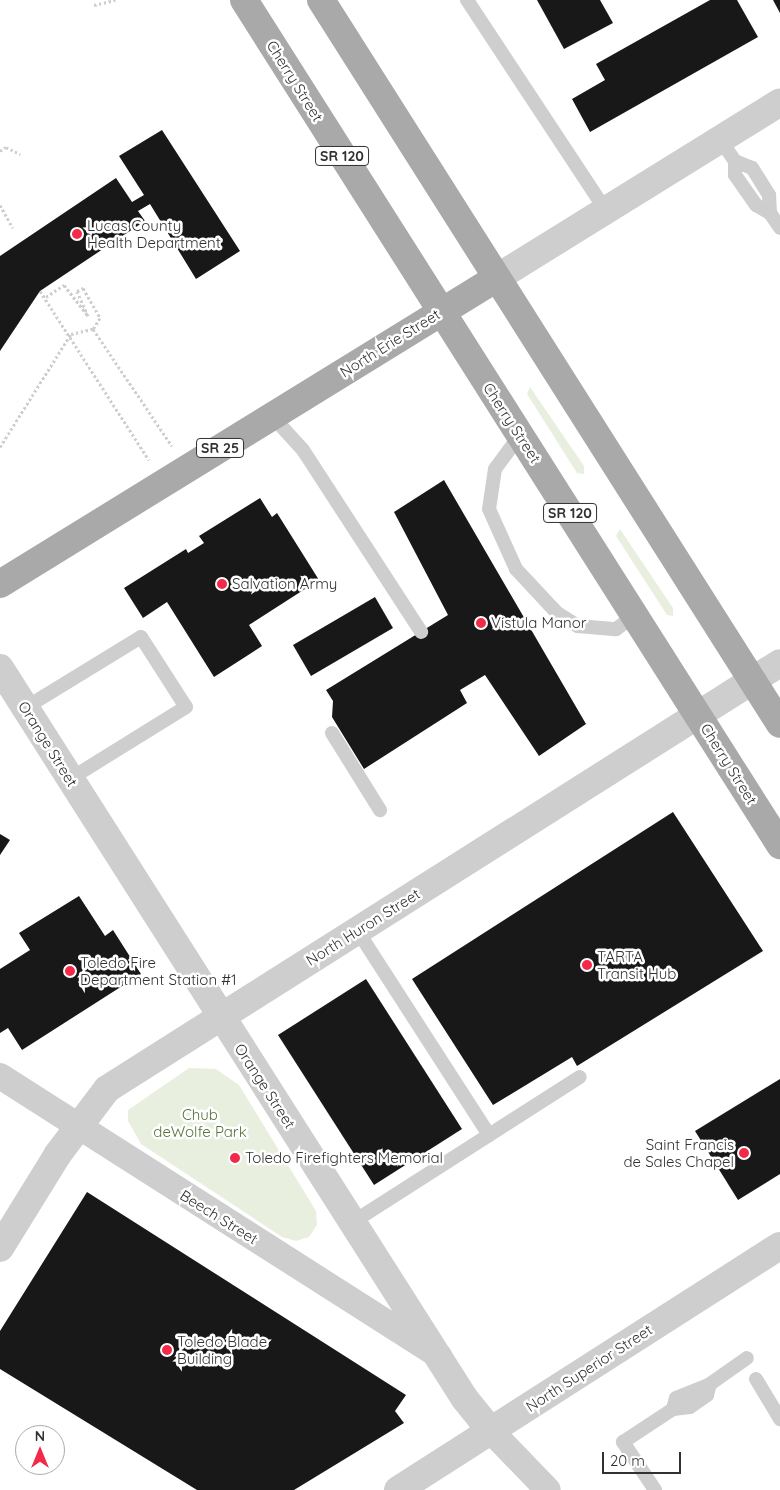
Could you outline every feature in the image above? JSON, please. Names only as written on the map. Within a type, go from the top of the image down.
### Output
[{"type":"main road","name":"Cherry Street","points":[[244,0],[440,312],[780,845]]},
{"type":"main road","points":[[321,0],[495,279],[780,724]]},
{"type":"main road","name":"North Erie Street","points":[[0,584],[495,279]]},
{"type":"street","name":"North Erie Street","points":[[495,279],[606,211],[728,150],[780,102]]},
{"type":"street","name":"North Huron Street","points":[[0,1248],[77,1127],[107,1089],[780,662]]},
{"type":"street","name":"Orange Street","points":[[0,668],[439,1356],[490,1430],[548,1490]]},
{"type":"street","name":"Beech Street","points":[[0,1076],[77,1127],[439,1356]]},
{"type":"street","name":"North Superior Street","points":[[398,1490],[780,1246]]},
{"type":"lane","points":[[467,0],[606,211]]},
{"type":"lane","points":[[728,150],[735,175],[756,205],[770,212],[780,228]]},
{"type":"lane","points":[[272,416],[303,450],[421,632]]},
{"type":"lane","points":[[520,435],[495,469],[489,509],[516,568],[557,613],[578,626],[616,629],[635,615]]},
{"type":"lane","points":[[25,708],[141,637],[186,707],[70,778]]},
{"type":"lane","points":[[332,733],[380,810]]},
{"type":"lane","points":[[358,930],[489,1135]]},
{"type":"lane","points":[[353,1222],[580,1077]]},
{"type":"lane","points":[[655,1490],[623,1442],[673,1410],[690,1407],[707,1395],[710,1384],[747,1358]]},
{"type":"lane","points":[[756,1379],[780,1420]]},
{"type":"path","points":[[94,5],[115,0]]},
{"type":"path","points":[[0,151],[6,147],[20,154]]},
{"type":"path","points":[[0,205],[13,228]]},
{"type":"path","points":[[0,447],[72,334],[94,329],[100,318],[83,288],[77,292],[88,316],[64,285],[46,297]]},
{"type":"path","points":[[40,291],[72,334],[149,460]]},
{"type":"path","points":[[94,329],[172,446]]},
{"type":"green space","points":[[530,387],[584,466],[584,474],[577,473],[527,394]]},
{"type":"green space","points":[[620,529],[673,608],[673,616],[667,615],[616,536]]},
{"type":"green space","name":"Chub deWolfe Park","points":[[189,1068],[216,1069],[239,1085],[316,1211],[317,1225],[309,1237],[296,1241],[282,1237],[141,1144],[128,1121],[128,1110]]},
{"type":"building","points":[[537,0],[600,0],[613,23],[564,49]]},
{"type":"building","points":[[710,0],[737,0],[758,37],[590,132],[572,99],[605,80],[596,64]]},
{"type":"building","points":[[773,0],[780,0],[780,13]]},
{"type":"building","name":"Lucas County Health Department","points":[[162,130],[240,251],[196,279],[150,204],[138,211],[145,221],[40,291],[0,351],[0,256],[116,178],[132,202],[144,195],[119,156]]},
{"type":"building","name":"Vistula Manor","points":[[444,480],[586,724],[539,756],[485,675],[460,690],[467,703],[364,769],[332,717],[333,701],[326,690],[448,615],[394,512]]},
{"type":"building","name":"Salvation Army","points":[[260,498],[272,517],[277,513],[319,580],[249,625],[262,646],[214,677],[167,602],[143,618],[124,588],[186,549],[188,553],[204,543],[199,536]]},
{"type":"building","points":[[375,597],[393,628],[311,676],[293,645]]},
{"type":"building","points":[[673,812],[763,951],[577,1066],[572,1057],[493,1105],[412,979]]},
{"type":"building","points":[[0,834],[10,840],[0,855]]},
{"type":"building","name":"Toledo Fire Department Station #1","points":[[79,896],[105,936],[113,930],[141,974],[22,1050],[8,1028],[0,1033],[0,969],[30,950],[19,933]]},
{"type":"building","points":[[366,979],[462,1129],[374,1185],[278,1035]]},
{"type":"building","name":"Saint Francis de Sales Chapel","points":[[780,1079],[780,1174],[738,1200],[695,1131]]},
{"type":"building","name":"Toledo Blade Building","points":[[87,1192],[406,1395],[395,1411],[404,1423],[294,1490],[197,1490],[0,1369],[0,1331]]},
{"type":"place","name":"Lucas County Health Department","points":[[77,234]]},
{"type":"place","name":"Salvation Army","points":[[222,584]]},
{"type":"place","name":"Vistula Manor","points":[[481,623]]},
{"type":"place","name":"TARTA Transit Hub","points":[[587,965]]},
{"type":"place","name":"Toledo Fire Department Station #1","points":[[70,971]]},
{"type":"place","name":"Saint Francis de Sales Chapel","points":[[744,1153]]},
{"type":"place","name":"Toledo Firefighters Memorial","points":[[235,1158]]},
{"type":"place","name":"Toledo Blade Building","points":[[167,1350]]}]
